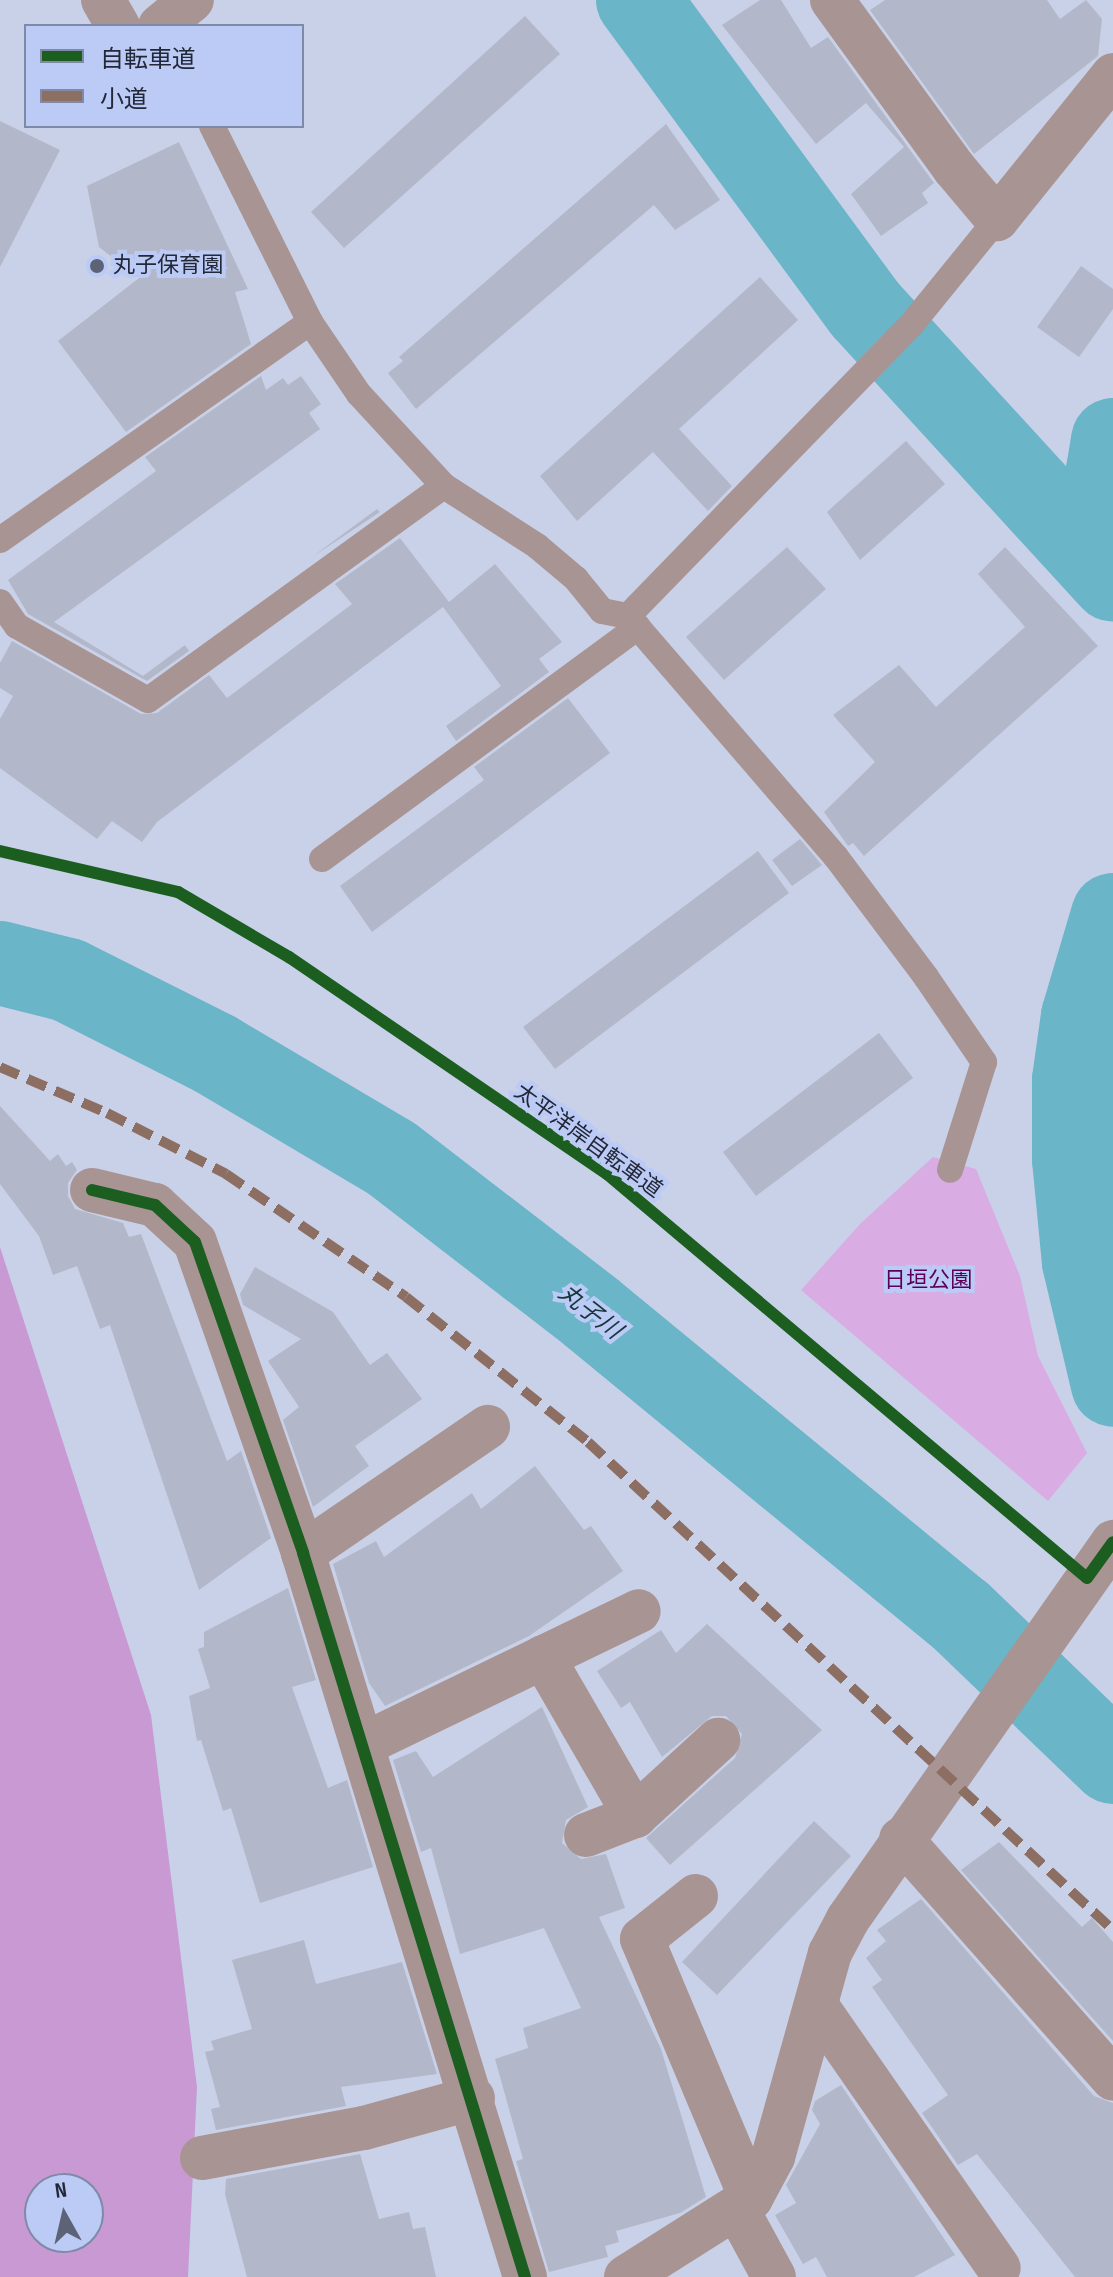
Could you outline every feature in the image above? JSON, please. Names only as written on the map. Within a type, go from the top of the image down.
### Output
[{"type":"street","points":[[103,0],[117,24]]},
{"type":"street","points":[[163,24],[192,0]]},
{"type":"street","points":[[832,0],[954,168],[997,219],[1113,75]]},
{"type":"street","points":[[92,1190],[155,1205],[195,1242],[303,1553],[364,1744],[525,2277]]},
{"type":"street","points":[[303,1553],[488,1427]]},
{"type":"street","points":[[626,2277],[744,2204],[773,2157],[830,1953],[901,1839],[1113,1542]]},
{"type":"street","points":[[364,1744],[639,1611]]},
{"type":"street","points":[[543,1657],[635,1816]]},
{"type":"street","points":[[586,1835],[635,1816],[718,1740]]},
{"type":"street","points":[[901,1839],[1113,2079]]},
{"type":"street","points":[[696,1896],[642,1939],[774,2277]]},
{"type":"street","points":[[816,2005],[999,2268]]},
{"type":"street","points":[[202,2158],[364,2128],[473,2098]]},
{"type":"lane","points":[[213,128],[310,322],[359,394],[444,486],[537,546],[576,579],[602,611],[633,621],[836,857],[984,1062],[950,1170]]},
{"type":"lane","points":[[322,859],[633,621],[911,325],[997,219]]},
{"type":"lane","points":[[0,540],[310,322]]},
{"type":"lane","points":[[0,602],[17,626],[148,700],[444,486]]},
{"type":"green space","name":"日垣公園","points":[[933,1157],[976,1169],[1020,1276],[1038,1356],[1087,1453],[1048,1501],[801,1290],[860,1224]]},
{"type":"shaded area","points":[[0,1247],[151,1715],[197,2087],[188,2277],[0,2277]]},
{"type":"building","points":[[760,0],[781,0],[811,48],[828,37],[934,183],[922,193],[928,203],[881,236],[851,194],[904,147],[866,103],[816,144],[722,25]]},
{"type":"building","points":[[885,0],[1047,0],[1060,19],[1086,0],[1102,19],[1098,56],[974,154],[870,10]]},
{"type":"building","points":[[525,16],[560,54],[344,248],[311,212]]},
{"type":"building","points":[[0,121],[60,150],[0,267]]},
{"type":"building","points":[[666,124],[720,200],[675,230],[654,205],[416,409],[388,373],[403,361],[399,357]]},
{"type":"building","points":[[179,142],[248,289],[235,292],[251,344],[126,432],[58,341],[139,278],[99,247],[87,186]]},
{"type":"building","points":[[1081,266],[1113,289],[1113,309],[1079,357],[1037,327]]},
{"type":"building","points":[[760,277],[798,320],[679,429],[732,486],[708,511],[653,452],[577,521],[540,476]]},
{"type":"building","points":[[261,376],[266,390],[283,378],[288,385],[301,376],[321,404],[309,413],[320,429],[54,622],[143,676],[185,645],[189,651],[147,681],[28,614],[8,580],[156,471],[145,457]]},
{"type":"building","points":[[906,441],[945,484],[860,560],[827,512]]},
{"type":"building","points":[[377,509],[380,512],[312,557]]},
{"type":"building","points":[[400,538],[449,602],[495,564],[562,642],[539,659],[549,672],[456,741],[446,726],[501,686],[443,607],[157,822],[142,842],[112,821],[97,839],[0,768],[0,719],[13,696],[0,688],[0,663],[12,641],[141,714],[157,713],[209,675],[227,698],[352,604],[335,584]]},
{"type":"building","points":[[787,547],[826,589],[724,680],[686,637]]},
{"type":"building","points":[[1005,547],[1098,646],[864,856],[853,843],[848,846],[824,812],[875,762],[833,715],[899,665],[936,707],[1025,627],[978,574]]},
{"type":"building","points":[[568,698],[610,753],[372,932],[340,886],[484,780],[474,767]]},
{"type":"building","points":[[800,839],[822,865],[792,886],[772,860]]},
{"type":"building","points":[[758,851],[789,893],[555,1069],[523,1027]]},
{"type":"building","points":[[879,1033],[913,1078],[756,1196],[723,1152]]},
{"type":"building","points":[[0,1106],[50,1161],[58,1154],[66,1166],[72,1162],[77,1170],[68,1183],[68,1196],[75,1209],[123,1223],[129,1237],[141,1234],[227,1461],[241,1451],[271,1538],[199,1590],[110,1325],[100,1329],[77,1266],[53,1275],[39,1236],[0,1184]]},
{"type":"building","points":[[255,1267],[333,1312],[370,1365],[387,1353],[422,1399],[355,1446],[369,1466],[313,1507],[283,1420],[299,1407],[268,1361],[301,1339],[243,1305],[240,1294]]},
{"type":"building","points":[[535,1466],[584,1530],[591,1526],[623,1571],[529,1636],[385,1706],[369,1683],[333,1564],[376,1541],[384,1557],[472,1493],[481,1509]]},
{"type":"building","points":[[288,1588],[316,1680],[292,1687],[328,1788],[347,1780],[373,1867],[260,1903],[231,1808],[223,1811],[201,1740],[197,1741],[189,1696],[210,1688],[198,1649],[204,1647],[204,1632]]},
{"type":"building","points":[[707,1624],[822,1730],[670,1865],[646,1838],[735,1758],[742,1734],[726,1716],[712,1716],[662,1757],[630,1702],[621,1708],[597,1671],[661,1630],[676,1653]]},
{"type":"building","points":[[542,1707],[588,1807],[566,1820],[562,1843],[581,1859],[606,1854],[625,1908],[599,1917],[661,2049],[706,2197],[680,2213],[616,2231],[619,2242],[605,2246],[608,2257],[549,2272],[516,2161],[523,2159],[495,2059],[528,2048],[523,2028],[581,2008],[544,1928],[460,1954],[431,1848],[421,1852],[393,1760],[416,1751],[433,1777]]},
{"type":"building","points":[[814,1821],[851,1856],[717,1995],[682,1962]]},
{"type":"building","points":[[999,1842],[1082,1927],[1092,1918],[1113,1942],[1113,2041],[961,1870]]},
{"type":"building","points":[[921,1899],[1094,2096],[1113,2103],[1113,2277],[1075,2277],[977,2154],[958,2165],[922,2113],[948,2095],[872,1987],[882,1980],[866,1958],[886,1941],[877,1930]]},
{"type":"building","points":[[304,1940],[316,1984],[402,1962],[437,2074],[341,2087],[346,2106],[216,2130],[211,2109],[220,2107],[205,2052],[214,2050],[211,2041],[252,2029],[232,1960]]},
{"type":"building","points":[[841,2085],[955,2255],[914,2277],[827,2277],[816,2257],[803,2264],[775,2215],[796,2203],[786,2185],[820,2124],[812,2110],[815,2101]]},
{"type":"building","points":[[360,2154],[379,2219],[409,2212],[413,2229],[425,2227],[436,2277],[247,2277],[225,2194],[226,2179]]},
{"type":"waterway","points":[[638,0],[865,309],[1113,580]]},
{"type":"waterway","points":[[1113,440],[1108,470],[1113,506]]},
{"type":"waterway","points":[[1113,915],[1083,1016],[1074,1080],[1074,1159],[1084,1262],[1113,1385]]},
{"type":"waterway","name":"丸子川","points":[[0,963],[68,980],[215,1054],[391,1158],[592,1313],[960,1615],[1113,1762]]},
{"type":"marked path","points":[[0,1067],[107,1113],[226,1174],[406,1297],[588,1442],[1113,1930]]},
{"type":"cycle path","name":"太平洋岸自転車道","points":[[0,851],[178,892],[289,957],[607,1174],[1087,1578],[1113,1542]]},
{"type":"cycle path","points":[[92,1190],[155,1205],[195,1242],[303,1553],[525,2277]]},
{"type":"place","name":"丸子保育園","points":[[97,266]]}]
